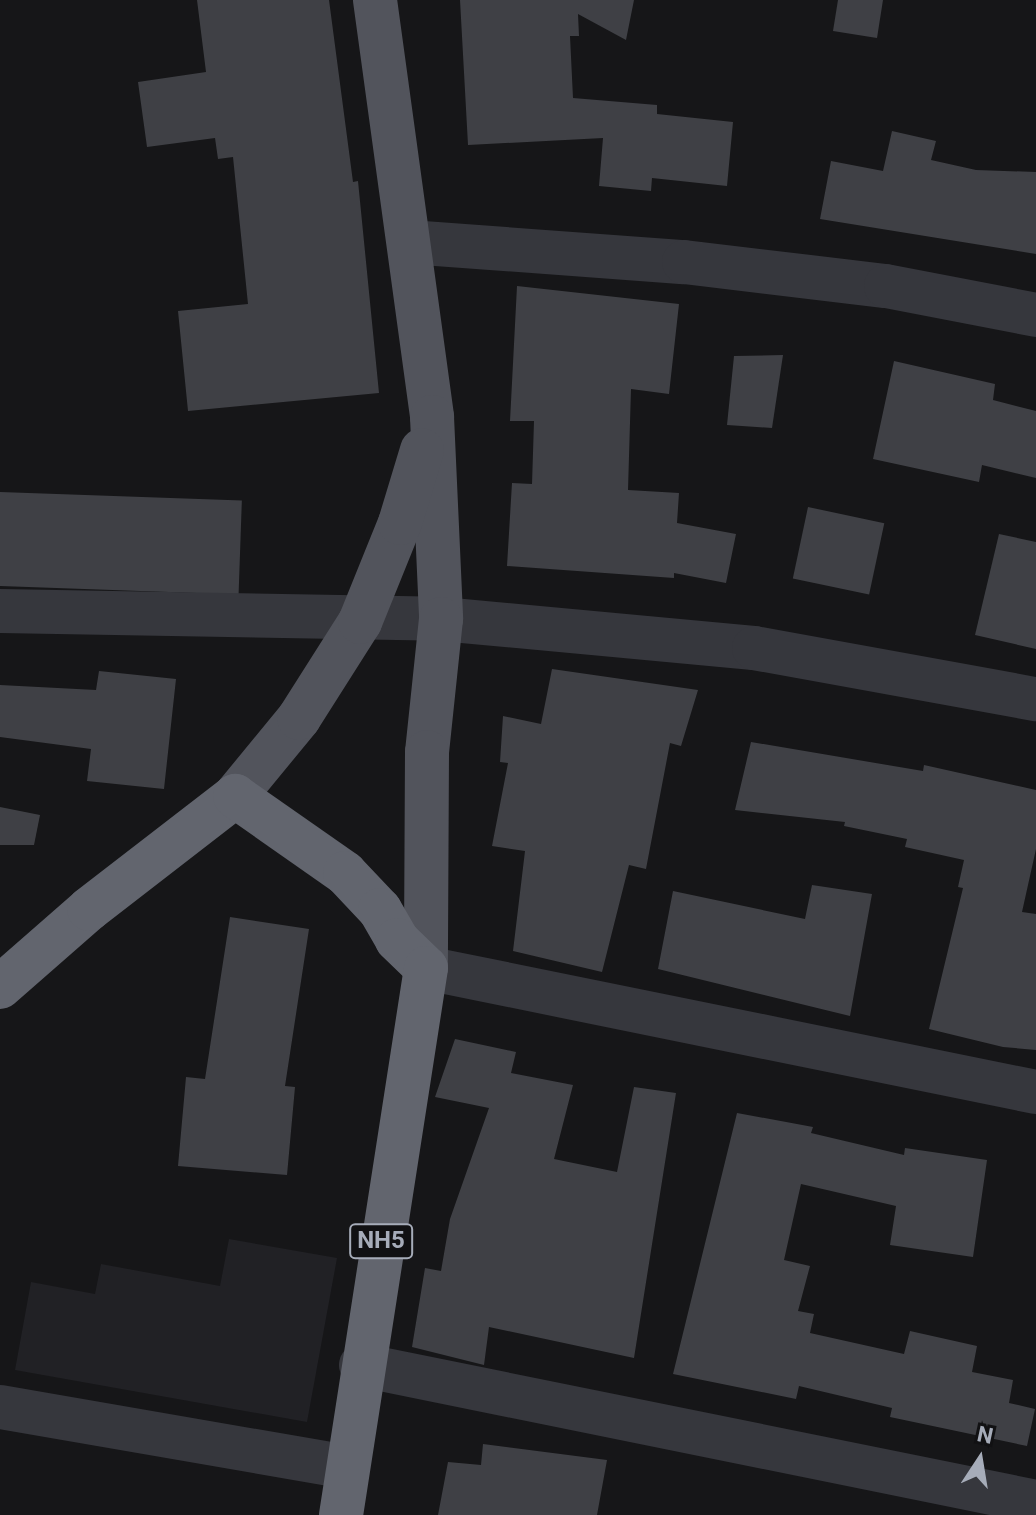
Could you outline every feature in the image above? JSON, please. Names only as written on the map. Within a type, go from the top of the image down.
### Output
[{"type":"highway","points":[[0,987],[89,909],[235,796],[345,873],[380,910],[397,940],[426,968]]},
{"type":"highway","name":"NH5","points":[[341,1515],[361,1365],[426,968]]},
{"type":"main road","points":[[375,0],[432,417],[441,619],[427,752],[426,968]]},
{"type":"main road","points":[[235,796],[299,718],[360,622],[400,523],[432,417]]},
{"type":"street","points":[[409,242],[684,262],[886,286],[1036,315]]},
{"type":"street","points":[[0,611],[360,622],[441,619],[754,648],[1036,699]]},
{"type":"street","points":[[426,968],[1036,1092]]},
{"type":"street","points":[[361,1365],[1036,1502]]},
{"type":"street","points":[[0,1407],[346,1467]]},
{"type":"shaded area","points":[[229,1239],[337,1258],[307,1422],[15,1370],[31,1282],[95,1294],[101,1264],[220,1286]]},
{"type":"building","points":[[197,0],[329,0],[353,182],[358,181],[379,393],[188,411],[178,311],[248,304],[233,157],[218,159],[215,138],[147,147],[138,82],[206,72]]},
{"type":"building","points":[[460,0],[634,0],[626,40],[578,14],[579,36],[570,36],[573,98],[657,105],[657,114],[733,122],[727,186],[652,178],[651,191],[599,186],[603,138],[468,145]]},
{"type":"building","points":[[838,0],[883,0],[877,38],[833,31]]},
{"type":"building","points":[[892,131],[936,141],[931,160],[976,170],[1036,172],[1036,254],[820,219],[831,161],[883,171]]},
{"type":"building","points":[[517,286],[679,304],[669,394],[631,389],[628,490],[679,493],[677,523],[736,534],[726,583],[674,573],[674,578],[507,566],[512,483],[532,484],[534,421],[510,421]]},
{"type":"building","points":[[783,355],[772,428],[727,425],[734,356]]},
{"type":"building","points":[[894,361],[995,384],[993,400],[1036,411],[1036,478],[982,465],[979,482],[873,459]]},
{"type":"building","points":[[0,492],[242,500],[239,594],[0,586]]},
{"type":"building","points":[[808,507],[884,523],[869,595],[793,578]]},
{"type":"building","points":[[999,534],[1036,542],[1036,649],[975,635]]},
{"type":"building","points":[[552,669],[698,690],[681,746],[670,743],[646,869],[629,865],[602,972],[513,951],[525,851],[492,846],[508,763],[500,762],[503,716],[541,724]]},
{"type":"building","points":[[99,671],[176,679],[164,789],[87,781],[91,749],[0,737],[0,685],[96,690]]},
{"type":"building","points":[[751,742],[923,771],[924,765],[1036,790],[1036,849],[1022,912],[1036,914],[1036,1050],[1003,1047],[929,1029],[963,888],[958,887],[964,860],[905,847],[907,839],[844,826],[845,822],[735,810]]},
{"type":"building","points":[[0,807],[40,815],[34,845],[0,845]]},
{"type":"building","points":[[812,885],[872,894],[850,1016],[658,969],[673,891],[805,919]]},
{"type":"building","points":[[230,917],[309,929],[285,1086],[295,1087],[287,1175],[178,1166],[186,1077],[205,1079]]},
{"type":"building","points":[[455,1039],[516,1052],[511,1073],[573,1085],[554,1159],[617,1172],[634,1087],[676,1093],[634,1358],[489,1327],[484,1365],[412,1347],[425,1268],[441,1271],[450,1219],[489,1108],[435,1097]]},
{"type":"building","points":[[737,1113],[813,1127],[811,1133],[904,1155],[905,1148],[987,1160],[973,1257],[890,1245],[896,1206],[801,1184],[784,1260],[810,1266],[798,1311],[814,1314],[810,1333],[904,1354],[910,1331],[977,1346],[972,1372],[1013,1380],[1009,1403],[1035,1409],[1027,1446],[890,1417],[892,1408],[799,1386],[796,1399],[673,1374]]},
{"type":"building","points":[[483,1444],[607,1460],[597,1515],[438,1515],[448,1462],[481,1465]]}]
